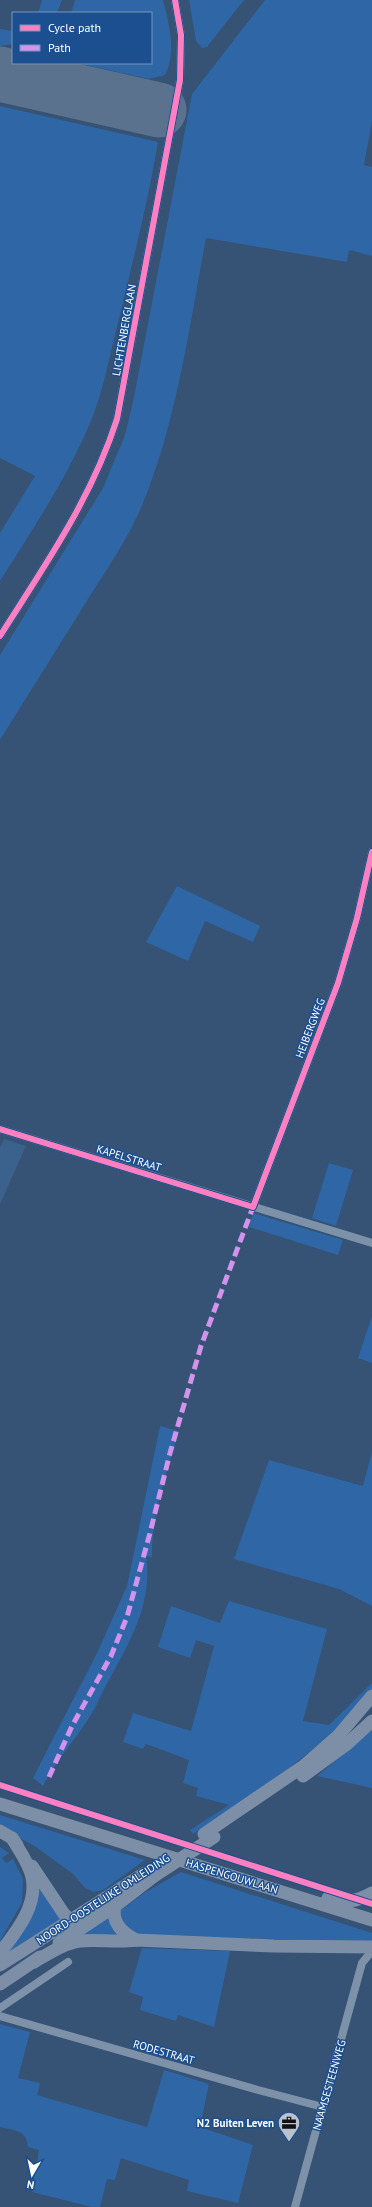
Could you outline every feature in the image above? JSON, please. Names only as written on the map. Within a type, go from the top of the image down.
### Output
[{"type":"main road","name":"NOORD-OOSTELIJKE OMLEIDING","points":[[209,1836],[305,1765],[338,1736],[372,1696]]},
{"type":"main road","points":[[338,1736],[344,1733],[372,1705]]},
{"type":"main road","name":"NOORD-OOSTELIJKE OMLEIDING","points":[[0,1984],[34,1962],[75,1925],[149,1874],[347,1744],[371,1724]]},
{"type":"main road","name":"HASPENGOUWLAAN","points":[[0,1804],[372,1920]]},
{"type":"main road","points":[[0,1831],[12,1838],[75,1925]]},
{"type":"main road","points":[[0,1953],[25,1917],[32,1898],[32,1878],[24,1858],[12,1838]]},
{"type":"main road","points":[[136,1940],[121,1931],[115,1919],[115,1906],[149,1874]]},
{"type":"main road","points":[[305,1899],[318,1896],[343,1902],[354,1902],[372,1893]]},
{"type":"main road","name":"NOORD-OOSTELIJKE OMLEIDING","points":[[0,1965],[75,1925],[115,1906]]},
{"type":"main road","points":[[34,1962],[75,1942],[136,1940],[274,1946],[372,1947]]},
{"type":"street","name":"LICHTENBERGLAAN","points":[[0,636],[83,502],[105,455],[117,418],[180,80],[181,35],[175,0]]},
{"type":"street","name":"HEIBERGWEG","points":[[253,1207],[338,983],[358,918],[372,852]]},
{"type":"street","name":"KAPELSTRAAT","points":[[0,1129],[372,1243]]},
{"type":"street","points":[[351,1946],[362,1963]]},
{"type":"street","name":"NAAMSESTEENWEG","points":[[295,2207],[362,1963],[372,1952]]},
{"type":"street","points":[[0,2008],[68,1962]]},
{"type":"street","name":"RODESTRAAT","points":[[0,2016],[258,2090],[323,2107]]},
{"type":"shaded area","points":[[42,0],[62,0],[57,12],[38,12]]},
{"type":"shaded area","points":[[75,0],[163,0],[171,38],[171,57],[165,75],[149,79],[82,64],[152,64],[152,12],[71,12]]},
{"type":"shaded area","points":[[189,0],[244,0],[207,47],[202,48],[196,41]]},
{"type":"shaded area","points":[[265,0],[372,0],[372,121],[364,165],[372,167],[372,256],[349,250],[347,262],[206,238],[181,374],[173,409],[164,442],[141,508],[116,554],[0,740],[0,655],[103,488],[125,435],[133,402],[192,94]]},
{"type":"shaded area","points":[[0,29],[12,31],[12,44],[0,46]]},
{"type":"shaded area","points":[[0,106],[158,142],[150,187],[135,253],[96,409],[82,442],[60,483],[37,523],[0,581],[0,533],[35,476],[0,458]]},
{"type":"shaded area","points":[[177,886],[260,926],[253,942],[205,921],[188,961],[146,942]]},
{"type":"shaded area","points":[[4,1139],[26,1146],[0,1204],[0,1147]]},
{"type":"shaded area","points":[[329,1163],[353,1170],[336,1226],[312,1218]]},
{"type":"shaded area","points":[[253,1213],[343,1240],[338,1255],[249,1227]]},
{"type":"shaded area","points":[[372,1316],[372,1363],[358,1358]]},
{"type":"shaded area","points":[[160,1426],[179,1431],[157,1509],[152,1541],[152,1557],[146,1556],[147,1573],[143,1605],[125,1650],[92,1713],[43,1786],[33,1778],[98,1651],[127,1586]]},
{"type":"shaded area","points":[[372,1451],[372,1606],[339,1589],[234,1559],[269,1460],[363,1486]]},
{"type":"shaded area","points":[[229,1601],[327,1629],[303,1721],[329,1725],[372,1683],[372,1692],[352,1714],[309,1752],[265,1786],[193,1834],[190,1830],[229,1805],[196,1796],[198,1788],[183,1783],[189,1760],[146,1744],[143,1749],[123,1742],[133,1713],[191,1731],[214,1646],[196,1640],[190,1658],[158,1647],[171,1606],[220,1623]]},
{"type":"shaded area","points":[[372,1730],[372,1788],[317,1776]]},
{"type":"shaded area","points":[[0,1815],[145,1860],[103,1890],[94,1892],[85,1888],[73,1874],[36,1847],[0,1827]]},
{"type":"shaded area","points":[[0,1847],[9,1853],[2,1858],[6,1863],[13,1859],[23,1879],[22,1903],[1,1939],[4,1942],[0,1947]]},
{"type":"shaded area","points":[[181,1872],[372,1933],[372,1941],[136,1936],[120,1920],[121,1910],[144,1893]]},
{"type":"shaded area","points":[[37,1881],[63,1918],[0,1959]]},
{"type":"shaded area","points":[[109,1913],[112,1928],[119,1938],[75,1935]]},
{"type":"shaded area","points":[[142,1948],[230,1951],[214,2027],[178,2015],[176,2021],[140,2010],[143,1997],[129,1992]]},
{"type":"shaded area","points":[[0,2024],[30,2032],[18,2078],[40,2083],[37,2095],[147,2127],[164,2070],[209,2084],[200,2127],[253,2145],[238,2203],[187,2191],[189,2180],[121,2158],[115,2180],[107,2179],[100,2207],[92,2207],[32,2192],[39,2150],[28,2147],[25,2137],[19,2132],[0,2127]]},
{"type":"runway","points":[[0,74],[159,110]]},
{"type":"marked path","points":[[49,1777],[72,1726],[111,1656],[127,1617],[170,1453],[201,1346],[253,1207]]},
{"type":"cycle path","points":[[0,636],[66,531],[94,477],[117,419],[180,80],[181,35],[175,0]]},
{"type":"cycle path","points":[[0,1129],[253,1207],[338,983],[357,918],[372,852]]},
{"type":"cycle path","points":[[0,1785],[372,1904]]},
{"type":"place","name":"N2 Buiten Leven","points":[[289,2142]]}]
